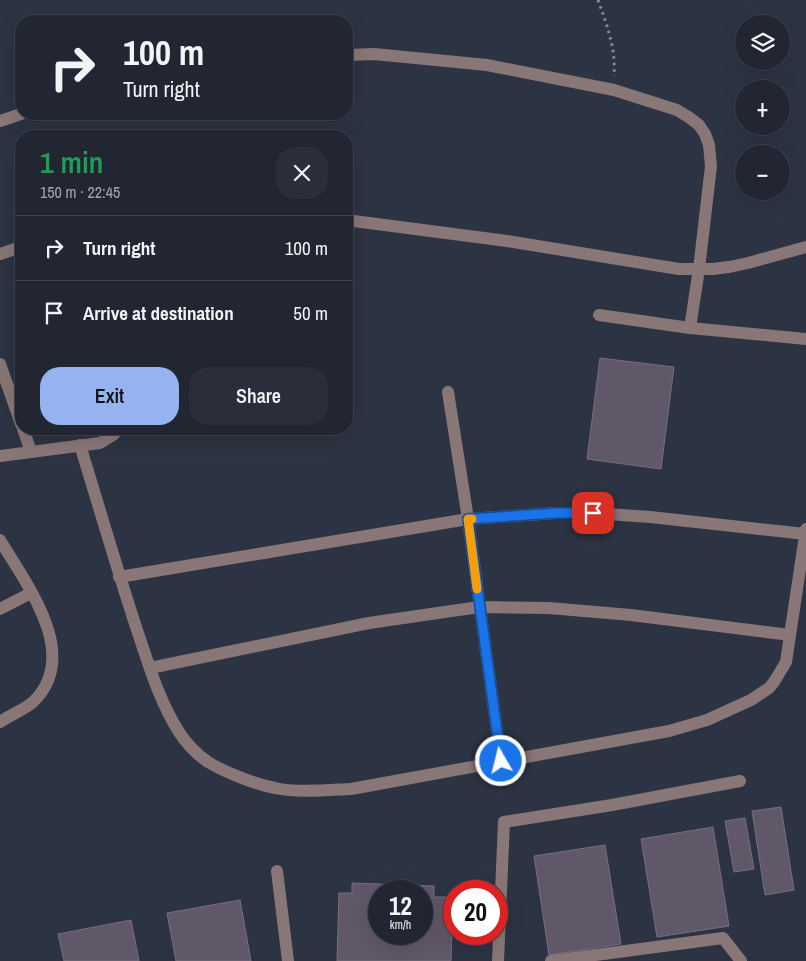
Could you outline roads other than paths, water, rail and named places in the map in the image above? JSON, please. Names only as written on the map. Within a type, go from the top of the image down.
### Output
[{"type":"lane","points":[[353,55],[374,54],[487,65],[614,90],[677,110],[699,125],[709,145],[711,166],[690,328]]},
{"type":"lane","points":[[0,121],[15,116]]},
{"type":"lane","points":[[353,221],[507,241],[679,269],[713,269],[748,263],[806,247]]},
{"type":"lane","points":[[0,254],[15,249]]},
{"type":"lane","points":[[599,315],[690,328],[806,339]]},
{"type":"lane","points":[[0,364],[15,407]]},
{"type":"lane","points":[[448,392],[468,519],[501,761]]},
{"type":"lane","points":[[25,435],[31,451]]},
{"type":"lane","points":[[0,456],[100,443],[113,435]]},
{"type":"lane","points":[[80,445],[119,577],[150,668],[166,708],[180,734],[208,762],[234,774],[276,788],[312,790],[351,789],[669,731],[716,716],[751,700],[769,688],[780,674],[786,662],[806,532],[650,517],[593,513],[556,513],[468,519],[119,577]]},
{"type":"lane","points":[[0,540],[48,626],[51,638],[52,664],[50,675],[44,688],[32,702],[0,722]]},
{"type":"lane","points":[[0,609],[31,593]]},
{"type":"lane","points":[[150,668],[370,623],[479,607],[550,608],[631,615],[790,635]]},
{"type":"lane","points":[[498,961],[504,822],[612,805],[740,781]]},
{"type":"lane","points":[[278,871],[288,961]]},
{"type":"lane","points":[[551,961],[723,938],[741,961]]}]
